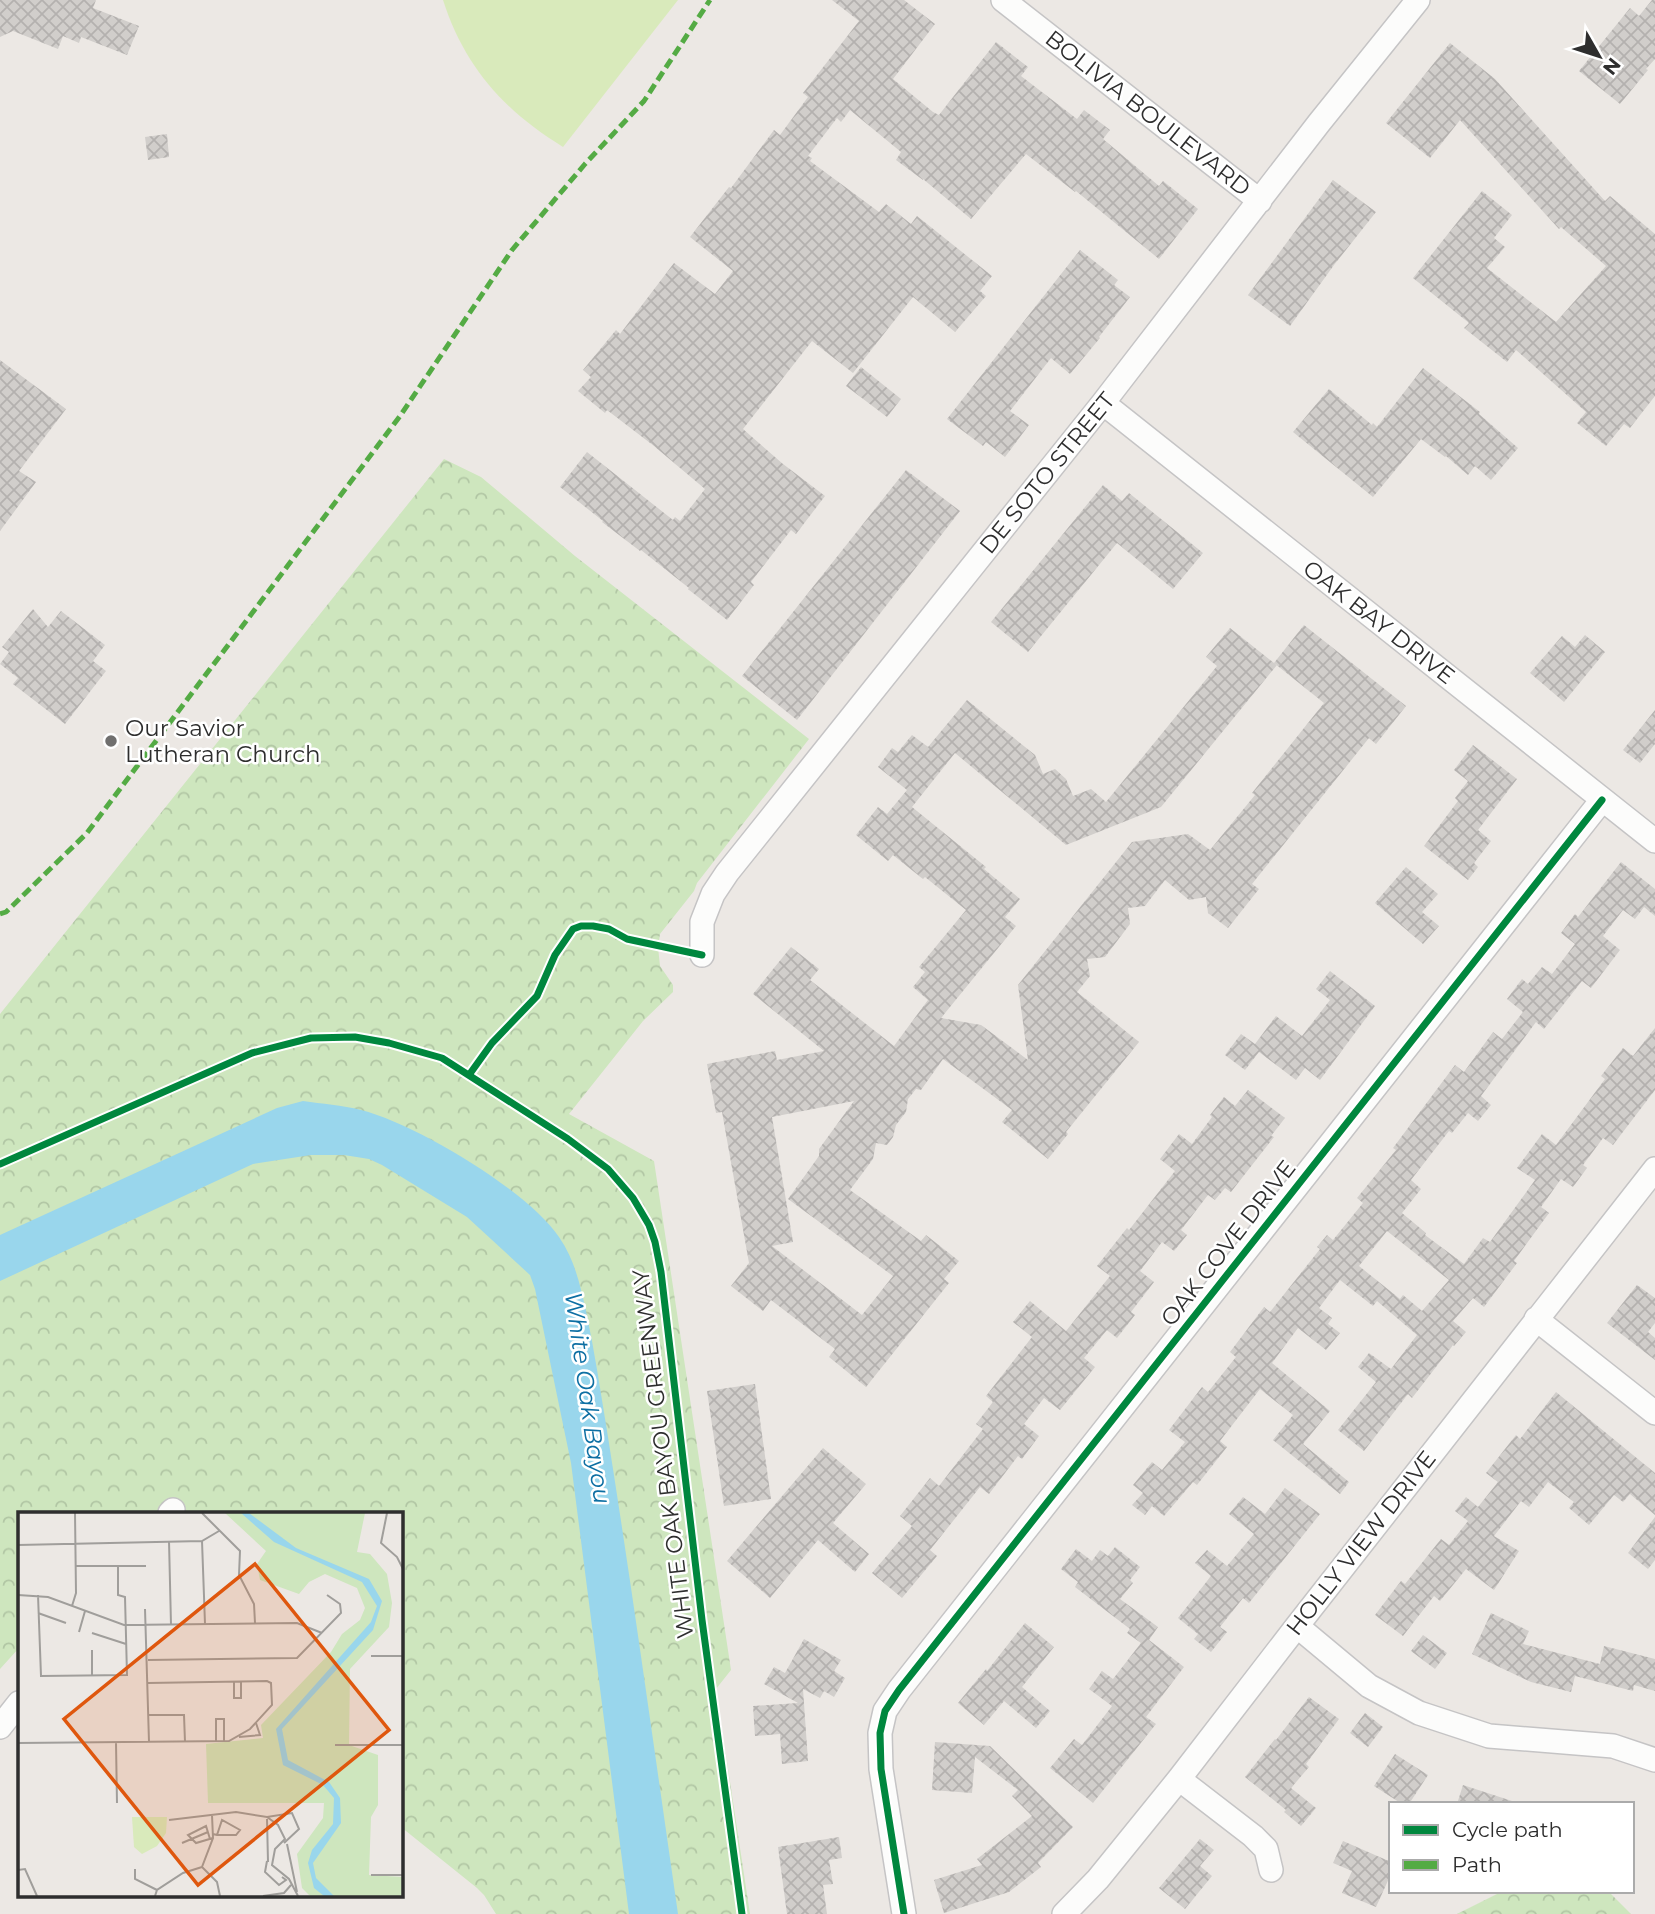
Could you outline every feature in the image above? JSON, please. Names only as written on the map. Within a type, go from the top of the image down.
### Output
[{"type":"street","name":"BOLIVIA BOULEVARD","points":[[1003,0],[1259,201]]},
{"type":"street","name":"DE SOTO STREET","points":[[702,955],[702,922],[713,894],[727,873],[1103,403],[1319,123],[1418,0]]},
{"type":"street","name":"OAK BAY DRIVE","points":[[1103,403],[1655,841]]},
{"type":"street","name":"OAK COVE DRIVE","points":[[904,1914],[881,1769],[880,1733],[885,1711],[1602,800]]},
{"type":"street","name":"HOLLY VIEW DRIVE","points":[[1064,1914],[1098,1880],[1180,1779],[1655,1169]]},
{"type":"street","points":[[1536,1319],[1655,1413]]},
{"type":"street","points":[[1297,1626],[1369,1686],[1419,1713],[1489,1736],[1612,1746],[1655,1760]]},
{"type":"street","points":[[0,1727],[18,1704]]},
{"type":"street","points":[[1180,1779],[1253,1836],[1266,1849],[1271,1870]]},
{"type":"green space","points":[[443,0],[678,0],[563,147],[522,118],[489,85],[462,46]]},
{"type":"green space","points":[[444,459],[481,477],[575,556],[809,739],[660,934],[660,966],[673,985],[673,992],[643,1021],[569,1114],[654,1161],[731,1670],[716,1689],[750,1914],[496,1914],[477,1888],[402,1828],[402,1512],[18,1512],[18,1649],[0,1669],[0,1014]]},
{"type":"green space","points":[[1499,1893],[1610,1893],[1631,1914],[1457,1914]]},
{"type":"water","name":"White Oak Bayou","points":[[303,1101],[361,1110],[384,1118],[411,1129],[469,1161],[522,1199],[544,1219],[569,1255],[582,1292],[598,1374],[678,1914],[629,1914],[571,1463],[530,1275],[467,1217],[382,1165],[369,1159],[344,1155],[311,1155],[253,1164],[0,1281],[0,1235],[277,1108]]},
{"type":"building","points":[[0,0],[96,0],[93,8],[139,26],[127,55],[81,37],[79,43],[63,36],[58,49],[13,31],[0,37]]},
{"type":"building","points":[[832,0],[904,0],[935,24],[893,79],[933,112],[939,115],[996,42],[1028,67],[1021,76],[1077,119],[1084,110],[1110,130],[1103,139],[1159,186],[1163,181],[1198,209],[1159,259],[1026,154],[971,219],[896,160],[901,152],[850,110],[841,122],[837,118],[808,156],[812,158],[810,161],[879,212],[886,204],[911,224],[917,216],[992,276],[980,291],[986,296],[955,332],[913,297],[853,373],[812,341],[743,429],[825,496],[796,534],[791,530],[751,582],[754,585],[727,620],[560,487],[587,452],[673,520],[675,517],[680,521],[705,489],[654,446],[578,391],[591,377],[583,370],[616,330],[620,334],[674,263],[715,294],[733,271],[690,237],[774,130],[780,135],[808,97],[803,93],[859,21]]},
{"type":"building","points":[[1652,0],[1655,0],[1655,59],[1620,104],[1579,71],[1630,8],[1639,16]]},
{"type":"building","points":[[1450,43],[1495,79],[1605,201],[1610,196],[1655,234],[1655,396],[1630,428],[1624,424],[1606,446],[1577,423],[1586,412],[1516,350],[1507,362],[1464,328],[1469,323],[1413,278],[1482,191],[1512,215],[1494,238],[1505,247],[1487,268],[1556,322],[1606,266],[1561,227],[1559,229],[1460,120],[1430,158],[1386,123]]},
{"type":"building","points":[[167,134],[169,157],[148,160],[145,137]]},
{"type":"building","points":[[1333,180],[1376,212],[1290,326],[1248,295]]},
{"type":"building","points":[[1080,250],[1118,280],[1114,285],[1130,297],[1070,374],[1051,358],[1010,411],[1029,425],[1005,457],[986,442],[983,446],[947,419]]},
{"type":"building","points":[[0,360],[66,409],[19,471],[36,482],[0,531]]},
{"type":"building","points":[[861,367],[901,399],[887,417],[846,386]]},
{"type":"building","points":[[1423,368],[1480,412],[1479,414],[1518,448],[1491,480],[1475,466],[1468,475],[1421,439],[1373,497],[1293,432],[1329,389],[1377,427]]},
{"type":"building","points":[[906,470],[960,511],[797,720],[742,676]]},
{"type":"building","points":[[1103,485],[1122,501],[1129,493],[1203,553],[1173,589],[1117,543],[1028,652],[991,622]]},
{"type":"building","points":[[33,609],[48,627],[61,611],[105,645],[93,661],[106,671],[65,724],[13,684],[18,678],[0,664],[9,652],[2,647]]},
{"type":"building","points":[[1304,625],[1406,706],[1376,744],[1369,738],[1252,884],[1259,889],[1228,928],[1208,913],[1206,897],[1189,900],[1165,880],[1145,906],[1128,908],[1130,924],[1105,957],[1087,959],[1090,976],[1077,992],[1139,1042],[1066,1132],[1068,1134],[1048,1159],[1002,1122],[1012,1110],[943,1059],[921,1090],[916,1089],[908,1099],[906,1112],[896,1125],[893,1137],[887,1145],[876,1143],[873,1159],[850,1190],[921,1241],[926,1235],[959,1261],[944,1279],[949,1283],[866,1387],[829,1357],[835,1349],[771,1300],[763,1311],[731,1286],[749,1263],[722,1112],[716,1113],[707,1064],[775,1051],[777,1060],[824,1051],[753,994],[791,947],[819,969],[810,980],[894,1046],[928,1000],[913,987],[925,972],[919,967],[966,910],[893,855],[888,861],[856,835],[878,807],[887,814],[907,790],[878,767],[892,748],[898,752],[912,735],[928,747],[967,700],[1035,755],[1043,774],[1055,769],[1066,779],[1073,796],[1091,789],[1106,802],[1217,666],[1206,657],[1230,628],[1274,663]],"holes":[[[1277,665],[1324,703],[1210,850],[1188,834],[1132,842],[1018,985],[1028,1060],[981,1025],[941,1018],[1016,926],[1005,917],[1020,899],[984,869],[986,867],[912,807],[955,753],[1066,845],[1161,807]],[[854,1101],[819,1149],[819,1156],[788,1199],[893,1276],[862,1315],[772,1246],[793,1242],[772,1117]]]},
{"type":"building","points":[[1585,635],[1605,652],[1564,702],[1530,673],[1562,636],[1575,647]]},
{"type":"building","points":[[1655,710],[1655,744],[1640,763],[1623,750]]},
{"type":"building","points":[[1473,745],[1517,779],[1478,830],[1491,841],[1474,863],[1478,867],[1468,880],[1424,846],[1458,801],[1455,798],[1468,781],[1454,770]]},
{"type":"building","points":[[1621,862],[1655,889],[1655,916],[1644,907],[1635,919],[1623,910],[1603,936],[1620,950],[1591,988],[1582,981],[1544,1029],[1536,1022],[1481,1096],[1491,1105],[1478,1121],[1468,1113],[1452,1133],[1449,1131],[1411,1180],[1421,1189],[1402,1213],[1426,1233],[1425,1235],[1464,1264],[1483,1238],[1490,1242],[1535,1180],[1517,1168],[1542,1134],[1556,1145],[1605,1079],[1601,1076],[1623,1048],[1633,1056],[1655,1028],[1655,1090],[1613,1145],[1603,1138],[1583,1165],[1587,1168],[1573,1187],[1561,1179],[1541,1207],[1549,1213],[1514,1261],[1517,1263],[1484,1307],[1473,1298],[1453,1321],[1466,1332],[1412,1398],[1408,1394],[1364,1451],[1338,1430],[1376,1382],[1358,1367],[1369,1353],[1391,1369],[1417,1335],[1377,1301],[1373,1306],[1340,1280],[1319,1308],[1332,1318],[1328,1324],[1340,1333],[1326,1350],[1298,1328],[1272,1363],[1330,1411],[1303,1444],[1349,1482],[1340,1494],[1273,1440],[1293,1415],[1260,1389],[1220,1441],[1227,1447],[1197,1485],[1193,1482],[1164,1516],[1152,1506],[1145,1515],[1132,1505],[1143,1493],[1133,1485],[1152,1462],[1162,1470],[1185,1442],[1169,1430],[1202,1387],[1208,1392],[1236,1357],[1230,1352],[1264,1307],[1270,1312],[1320,1249],[1317,1247],[1327,1235],[1333,1240],[1363,1203],[1357,1198],[1396,1150],[1393,1148],[1455,1065],[1464,1072],[1493,1032],[1502,1039],[1523,1012],[1507,999],[1522,979],[1528,984],[1542,967],[1552,974],[1575,944],[1561,933],[1575,914],[1578,917]],"holes":[[[1387,1231],[1449,1280],[1422,1311],[1403,1295],[1400,1299],[1359,1266]]]},
{"type":"building","points":[[1406,867],[1438,894],[1422,912],[1439,926],[1423,944],[1375,903]]},
{"type":"building","points":[[1330,971],[1375,1006],[1320,1080],[1305,1068],[1296,1080],[1259,1052],[1245,1070],[1225,1055],[1241,1034],[1255,1044],[1276,1016],[1302,1036],[1330,1000],[1316,989]]},
{"type":"building","points":[[1248,1090],[1285,1118],[1271,1136],[1274,1137],[1231,1192],[1225,1188],[1215,1200],[1208,1195],[1181,1230],[1187,1235],[1174,1251],[1162,1242],[1140,1271],[1154,1282],[1131,1312],[1135,1315],[1117,1338],[1107,1330],[1084,1358],[1095,1367],[1060,1410],[1044,1398],[1024,1424],[1039,1436],[1022,1459],[1018,1456],[989,1494],[980,1487],[930,1550],[937,1556],[902,1598],[872,1573],[912,1526],[900,1516],[930,1478],[939,1486],[983,1429],[976,1424],[993,1402],[986,1396],[1032,1337],[1013,1322],[1030,1301],[1066,1331],[1110,1276],[1097,1266],[1175,1171],[1160,1159],[1179,1134],[1192,1144],[1224,1097],[1235,1106]]},
{"type":"building","points":[[1637,1285],[1655,1298],[1655,1323],[1648,1332],[1655,1338],[1655,1360],[1607,1323]]},
{"type":"building","points":[[755,1384],[771,1499],[724,1506],[707,1391]]},
{"type":"building","points":[[1556,1392],[1655,1473],[1655,1515],[1630,1494],[1623,1502],[1614,1495],[1589,1525],[1569,1508],[1574,1502],[1548,1482],[1529,1507],[1521,1501],[1494,1536],[1519,1551],[1494,1590],[1466,1569],[1440,1601],[1434,1596],[1403,1636],[1375,1615],[1401,1581],[1405,1584],[1441,1539],[1449,1545],[1468,1521],[1455,1511],[1466,1497],[1478,1507],[1498,1482],[1486,1473],[1516,1435],[1520,1439]]},
{"type":"building","points":[[823,1448],[866,1484],[833,1523],[869,1554],[855,1572],[818,1540],[770,1598],[727,1561]]},
{"type":"building","points":[[1285,1488],[1320,1514],[1249,1603],[1243,1598],[1220,1627],[1227,1632],[1211,1652],[1194,1639],[1198,1634],[1178,1618],[1211,1576],[1195,1563],[1207,1550],[1227,1566],[1254,1534],[1229,1514],[1243,1497],[1265,1514]]},
{"type":"building","points":[[1655,1517],[1655,1560],[1648,1569],[1628,1553]]},
{"type":"building","points":[[1115,1547],[1140,1567],[1130,1580],[1133,1583],[1120,1599],[1158,1627],[1149,1640],[1184,1667],[1146,1717],[1156,1724],[1093,1803],[1050,1768],[1074,1739],[1082,1745],[1112,1706],[1089,1689],[1102,1671],[1113,1679],[1141,1643],[1127,1633],[1130,1629],[1075,1587],[1078,1582],[1061,1569],[1076,1549],[1092,1561],[1100,1550],[1108,1556]]},
{"type":"building","points":[[1491,1613],[1529,1631],[1523,1644],[1600,1664],[1604,1646],[1655,1659],[1655,1691],[1634,1685],[1633,1691],[1575,1676],[1571,1692],[1531,1682],[1472,1654]]},
{"type":"building","points":[[1025,1623],[1054,1647],[1022,1687],[1050,1711],[1036,1728],[1004,1701],[984,1725],[958,1703]]},
{"type":"building","points":[[1423,1635],[1447,1653],[1435,1669],[1411,1651]]},
{"type":"building","points":[[804,1639],[841,1660],[834,1671],[845,1678],[834,1697],[824,1691],[820,1698],[803,1689],[808,1761],[782,1764],[780,1734],[755,1736],[753,1706],[798,1703],[764,1684],[774,1667],[785,1673]]},
{"type":"building","points":[[1309,1697],[1339,1719],[1306,1764],[1309,1767],[1291,1788],[1316,1808],[1301,1826],[1284,1812],[1286,1810],[1245,1777]]},
{"type":"building","points":[[1365,1713],[1383,1727],[1368,1747],[1350,1733]]},
{"type":"building","points":[[935,1742],[990,1746],[1073,1827],[1038,1863],[1041,1867],[1009,1892],[944,1913],[934,1880],[982,1865],[977,1859],[1032,1816],[1012,1796],[1018,1790],[975,1757],[972,1793],[932,1790]]},
{"type":"building","points":[[1395,1754],[1428,1775],[1410,1802],[1399,1802],[1374,1786]]},
{"type":"building","points":[[1463,1785],[1512,1801],[1512,1802],[1458,1802]]},
{"type":"building","points":[[839,1837],[842,1858],[829,1860],[833,1884],[823,1885],[827,1914],[787,1914],[778,1847]]},
{"type":"building","points":[[1200,1839],[1214,1850],[1200,1866],[1212,1876],[1185,1909],[1159,1888]]},
{"type":"building","points":[[1343,1841],[1389,1861],[1389,1878],[1376,1907],[1342,1893],[1352,1871],[1333,1863]]},
{"type":"marked path","points":[[0,914],[6,912],[87,833],[400,416],[512,250],[585,164],[644,101],[710,0]]},
{"type":"cycle path","points":[[904,1914],[881,1769],[880,1733],[885,1711],[1602,800]]},
{"type":"cycle path","points":[[469,1075],[492,1043],[537,996],[555,955],[573,929],[581,926],[609,929],[627,939],[702,955]]},
{"type":"cycle path","name":"WHITE OAK BAYOU GREENWAY","points":[[0,1164],[252,1053],[311,1038],[355,1037],[389,1043],[442,1058],[568,1139],[608,1169],[633,1198],[649,1225],[661,1272],[702,1620],[742,1914]]},
{"type":"place","name":"Our Savior Lutheran Church","points":[[111,741]]}]
